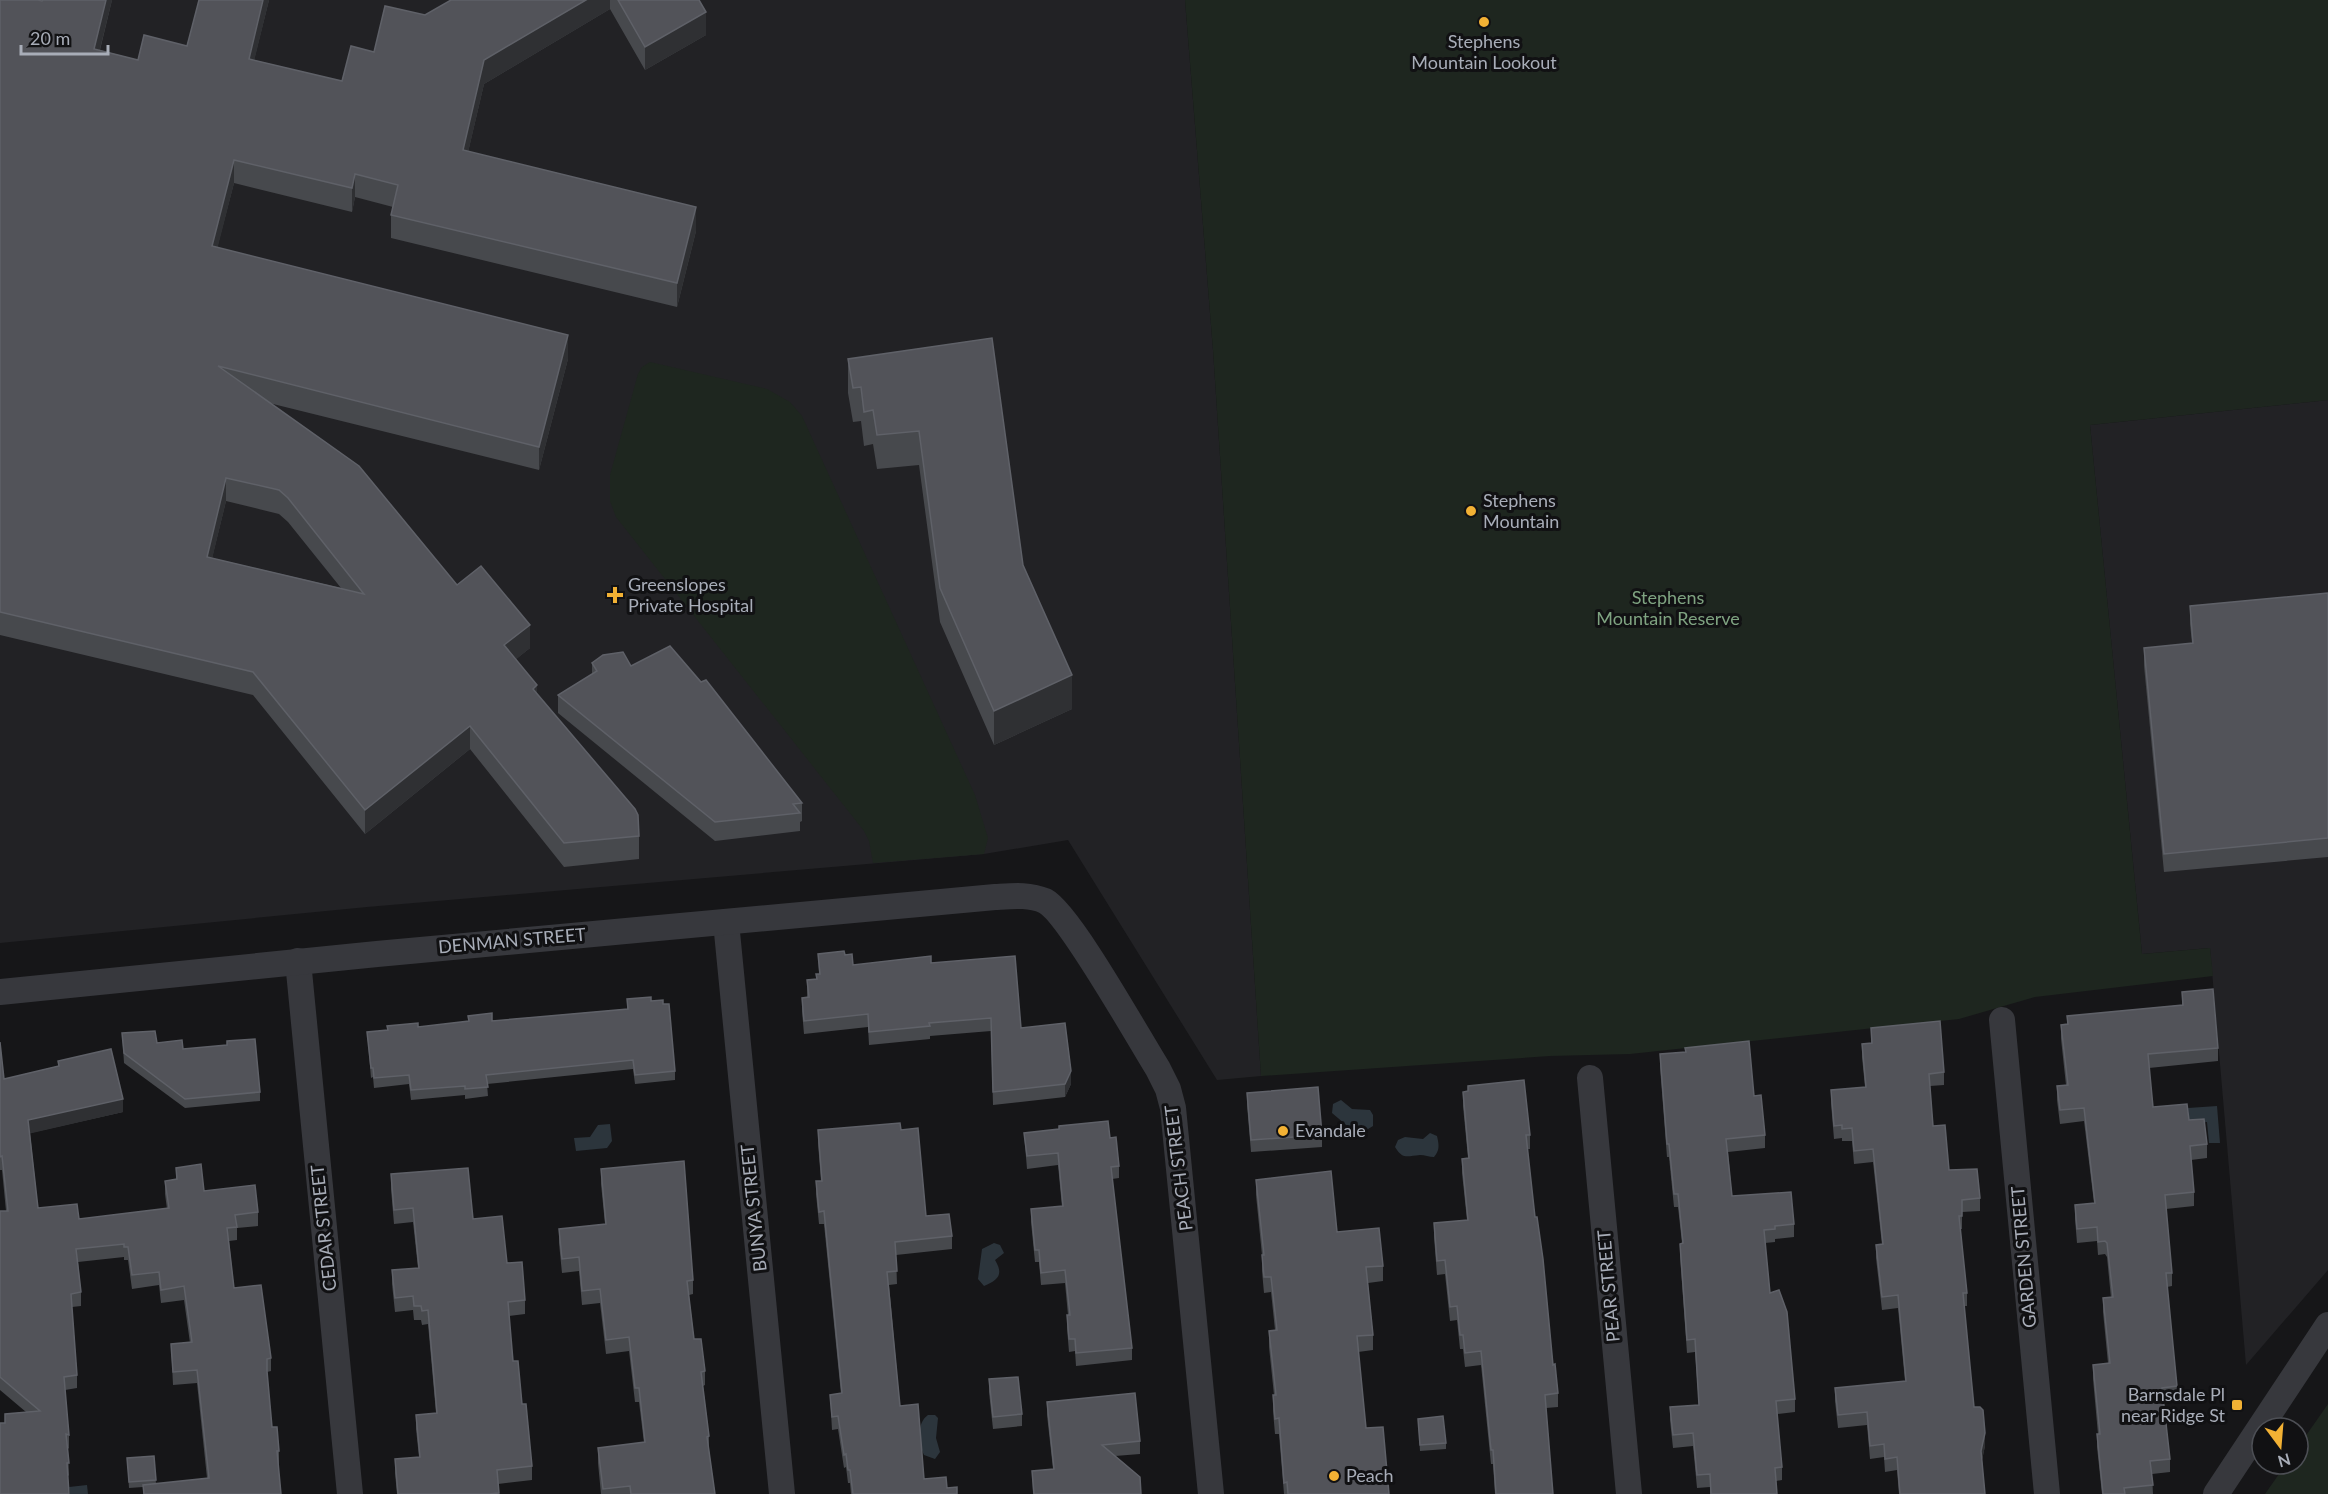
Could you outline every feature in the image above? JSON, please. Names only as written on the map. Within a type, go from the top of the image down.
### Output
[{"type":"street","name":"DENMAN STREET","points":[[0,992],[298,962],[1024,896]]},
{"type":"street","name":"PEACH STREET","points":[[1024,896],[1047,902],[1061,916],[1158,1069],[1168,1089],[1177,1128],[1211,1494]]},
{"type":"street","name":"BUNYA STREET","points":[[726,922],[782,1494]]},
{"type":"street","name":"CEDAR STREET","points":[[298,962],[350,1494]]},
{"type":"street","name":"GARDEN STREET","points":[[2002,1020],[2047,1494]]},
{"type":"street","name":"PEAR STREET","points":[[1590,1078],[1629,1494]]},
{"type":"street","points":[[2216,1494],[2328,1326]]},
{"type":"shaded area","name":"Greenslopes Private Hospital","points":[[0,0],[1185,0],[1213,350],[1261,1076],[1217,1080],[1068,840],[984,854],[367,907],[0,943]]},
{"type":"shaded area","points":[[2328,400],[2328,1270],[2246,1365],[2210,948],[2142,954],[2090,425]]},
{"type":"shaded area","points":[[1341,1100],[1352,1109],[1370,1110],[1373,1115],[1373,1126],[1363,1132],[1351,1129],[1332,1113],[1333,1104]]},
{"type":"shaded area","points":[[2217,1106],[2220,1143],[2209,1143],[2207,1122],[2189,1124],[2188,1108]]},
{"type":"shaded area","points":[[610,1124],[612,1141],[607,1148],[576,1151],[574,1138],[590,1137],[598,1125]]},
{"type":"shaded area","points":[[1430,1133],[1437,1136],[1438,1142],[1438,1150],[1434,1157],[1406,1156],[1400,1154],[1395,1147],[1398,1140],[1405,1137],[1423,1139]]},
{"type":"shaded area","points":[[994,1243],[1000,1245],[1004,1253],[995,1260],[999,1270],[998,1276],[993,1282],[984,1286],[978,1279],[982,1249]]},
{"type":"shaded area","points":[[928,1415],[935,1415],[938,1418],[936,1438],[940,1452],[935,1459],[924,1455],[920,1440],[920,1428]]},
{"type":"shaded area","points":[[87,1485],[88,1494],[70,1494],[69,1487]]},
{"type":"green space","name":"Stephens Mountain Reserve","points":[[1185,0],[2328,0],[2328,400],[2090,425],[2142,954],[2210,948],[2213,976],[2035,997],[1959,1019],[1630,1054],[1550,1056],[1261,1076],[1213,350]]},
{"type":"green space","points":[[650,362],[767,389],[790,402],[802,416],[975,795],[988,838],[984,854],[873,863],[869,841],[864,831],[616,517],[610,501],[610,475],[638,374],[642,367]]},
{"type":"green space","points":[[2328,1404],[2328,1494],[2265,1494],[2278,1476],[2310,1476],[2310,1430]]},
{"type":"building","points":[[0,0],[106,0],[94,49],[138,60],[144,35],[187,46],[199,0],[263,0],[249,59],[342,81],[351,46],[374,52],[385,6],[425,15],[451,0],[586,0],[484,60],[463,150],[696,207],[677,283],[391,215],[398,185],[355,174],[352,188],[234,160],[212,246],[568,335],[539,447],[218,366],[359,466],[457,585],[481,566],[530,625],[504,645],[537,685],[533,689],[635,809],[638,815],[639,836],[564,843],[470,726],[365,810],[253,672],[0,612]],"holes":[[[226,478],[279,490],[288,498],[364,594],[207,557]]]},
{"type":"building","points":[[618,0],[699,0],[706,12],[645,47]]},
{"type":"building","points":[[992,338],[1023,565],[1072,675],[994,711],[940,588],[919,431],[877,435],[873,410],[864,412],[861,387],[853,388],[848,359]]},
{"type":"building","points":[[2328,593],[2328,838],[2164,854],[2144,648],[2193,643],[2190,606]]},
{"type":"building","points":[[670,646],[701,682],[706,680],[802,803],[793,804],[800,813],[715,822],[558,695],[597,671],[592,663],[603,655],[623,652],[631,666]]},
{"type":"building","points":[[844,951],[845,955],[852,954],[853,965],[931,956],[931,963],[1015,956],[1021,1028],[1065,1023],[1071,1071],[1065,1084],[993,1092],[991,1018],[929,1023],[930,1026],[869,1032],[868,1014],[804,1021],[802,998],[809,997],[807,980],[817,979],[816,974],[820,974],[818,954]]},
{"type":"building","points":[[2213,989],[2218,1048],[2148,1054],[2153,1107],[2187,1104],[2189,1120],[2204,1119],[2207,1144],[2190,1146],[2194,1192],[2165,1195],[2172,1273],[2166,1273],[2177,1386],[2162,1388],[2170,1459],[2150,1461],[2153,1485],[2124,1488],[2125,1494],[2103,1494],[2093,1365],[2110,1363],[2103,1298],[2113,1297],[2107,1243],[2098,1242],[2097,1227],[2077,1229],[2075,1205],[2095,1203],[2084,1108],[2060,1110],[2057,1086],[2068,1085],[2061,1025],[2068,1024],[2067,1016],[2183,1005],[2182,992]]},
{"type":"building","points":[[651,997],[651,1001],[663,1000],[663,1004],[669,1004],[675,1071],[635,1075],[633,1060],[486,1075],[488,1087],[465,1089],[465,1086],[411,1090],[409,1075],[374,1078],[373,1068],[371,1068],[367,1032],[388,1030],[387,1026],[418,1023],[418,1027],[469,1021],[468,1016],[492,1013],[492,1021],[628,1009],[627,999]]},
{"type":"building","points":[[1940,1021],[1944,1072],[1929,1074],[1933,1126],[1945,1125],[1949,1170],[1977,1169],[1980,1198],[1962,1200],[1962,1216],[1959,1216],[1967,1293],[1963,1293],[1974,1407],[1980,1407],[1983,1410],[1985,1433],[1981,1451],[1985,1494],[1900,1494],[1897,1457],[1885,1459],[1884,1444],[1870,1446],[1867,1412],[1838,1415],[1835,1388],[1906,1381],[1898,1295],[1882,1297],[1876,1245],[1883,1244],[1873,1149],[1854,1151],[1852,1128],[1842,1129],[1842,1125],[1834,1126],[1831,1090],[1866,1087],[1862,1044],[1872,1043],[1871,1028]]},
{"type":"building","points":[[155,1031],[157,1043],[182,1040],[183,1049],[227,1045],[227,1041],[255,1039],[260,1092],[185,1099],[124,1053],[122,1033]]},
{"type":"building","points":[[1749,1041],[1754,1096],[1761,1095],[1765,1135],[1726,1139],[1732,1196],[1791,1192],[1794,1224],[1764,1230],[1770,1293],[1779,1290],[1787,1312],[1795,1399],[1776,1401],[1782,1467],[1775,1468],[1777,1494],[1711,1494],[1710,1474],[1697,1475],[1693,1433],[1673,1435],[1670,1407],[1699,1405],[1695,1339],[1687,1340],[1680,1244],[1683,1243],[1678,1194],[1674,1194],[1669,1144],[1667,1144],[1660,1054],[1686,1052],[1685,1048]]},
{"type":"building","points":[[0,1042],[4,1079],[59,1066],[58,1061],[111,1049],[123,1099],[28,1120],[38,1208],[77,1204],[79,1219],[169,1208],[165,1181],[177,1179],[176,1168],[201,1164],[204,1191],[255,1185],[258,1212],[235,1215],[237,1227],[227,1228],[234,1288],[261,1285],[271,1358],[267,1359],[267,1371],[272,1427],[277,1427],[281,1494],[144,1494],[143,1485],[209,1478],[197,1370],[173,1372],[171,1344],[192,1342],[184,1286],[161,1290],[159,1272],[132,1275],[128,1247],[124,1247],[124,1244],[76,1249],[81,1292],[71,1294],[77,1375],[64,1377],[69,1435],[66,1434],[69,1494],[0,1494],[0,1423],[5,1423],[5,1414],[40,1411],[0,1377],[0,1211],[8,1211],[2,1156],[0,1157]]},
{"type":"building","points":[[1524,1080],[1530,1135],[1526,1135],[1558,1393],[1545,1395],[1553,1494],[1496,1494],[1481,1351],[1465,1353],[1463,1335],[1460,1335],[1457,1306],[1450,1307],[1445,1260],[1437,1261],[1434,1223],[1468,1220],[1462,1159],[1469,1158],[1463,1092],[1468,1091],[1468,1086]]},
{"type":"building","name":"Evandale","points":[[1318,1087],[1322,1135],[1251,1140],[1247,1093]]},
{"type":"building","points":[[1108,1121],[1110,1138],[1116,1137],[1119,1166],[1111,1167],[1132,1348],[1076,1353],[1075,1339],[1069,1339],[1067,1315],[1070,1315],[1065,1270],[1041,1273],[1039,1250],[1035,1250],[1031,1209],[1063,1206],[1058,1153],[1027,1156],[1024,1133],[1059,1129],[1059,1126]]},
{"type":"building","points":[[900,1123],[901,1130],[918,1128],[926,1216],[949,1214],[952,1236],[895,1242],[897,1271],[887,1272],[900,1406],[918,1404],[924,1479],[946,1477],[947,1488],[957,1487],[957,1494],[853,1494],[838,1416],[832,1417],[830,1395],[842,1393],[824,1211],[819,1212],[816,1181],[822,1181],[818,1130]]},
{"type":"building","points":[[684,1161],[693,1280],[687,1281],[694,1339],[701,1339],[705,1371],[701,1372],[715,1494],[631,1494],[630,1486],[603,1489],[598,1448],[645,1442],[639,1388],[635,1388],[629,1337],[606,1340],[600,1289],[582,1291],[579,1257],[562,1259],[559,1229],[606,1224],[601,1169]]},
{"type":"building","points":[[468,1168],[473,1219],[502,1216],[507,1263],[522,1262],[525,1300],[508,1302],[513,1361],[518,1361],[522,1404],[526,1404],[532,1466],[497,1470],[499,1493],[398,1494],[395,1459],[420,1457],[416,1415],[437,1413],[428,1310],[422,1311],[421,1306],[414,1306],[413,1296],[395,1298],[392,1270],[419,1268],[413,1208],[394,1210],[391,1174]]},
{"type":"building","points":[[1331,1171],[1337,1232],[1379,1228],[1383,1266],[1366,1267],[1373,1335],[1357,1336],[1366,1428],[1383,1427],[1389,1494],[1288,1494],[1287,1482],[1284,1483],[1279,1418],[1275,1419],[1273,1395],[1276,1395],[1269,1331],[1277,1330],[1271,1277],[1264,1277],[1262,1255],[1264,1255],[1256,1180]]},
{"type":"building","points":[[1018,1377],[1022,1414],[993,1417],[989,1379]]},
{"type":"building","points":[[1135,1393],[1140,1441],[1102,1445],[1140,1477],[1141,1494],[1034,1494],[1032,1471],[1054,1469],[1047,1402]]},
{"type":"building","points":[[1443,1416],[1446,1443],[1420,1445],[1418,1419]]},
{"type":"building","points":[[154,1456],[156,1480],[129,1482],[127,1458]]},
{"type":"place","name":"Stephens Mountain Lookout","points":[[1484,22]]},
{"type":"place","name":"Stephens Mountain","points":[[1471,511]]},
{"type":"place","name":"Greenslopes Private Hospital","points":[[615,595]]},
{"type":"place","name":"Evandale","points":[[1283,1131]]},
{"type":"place","name":"Barnsdale Pl near Ridge St","points":[[2237,1405]]},
{"type":"place","name":"Peach","points":[[1334,1476]]}]
